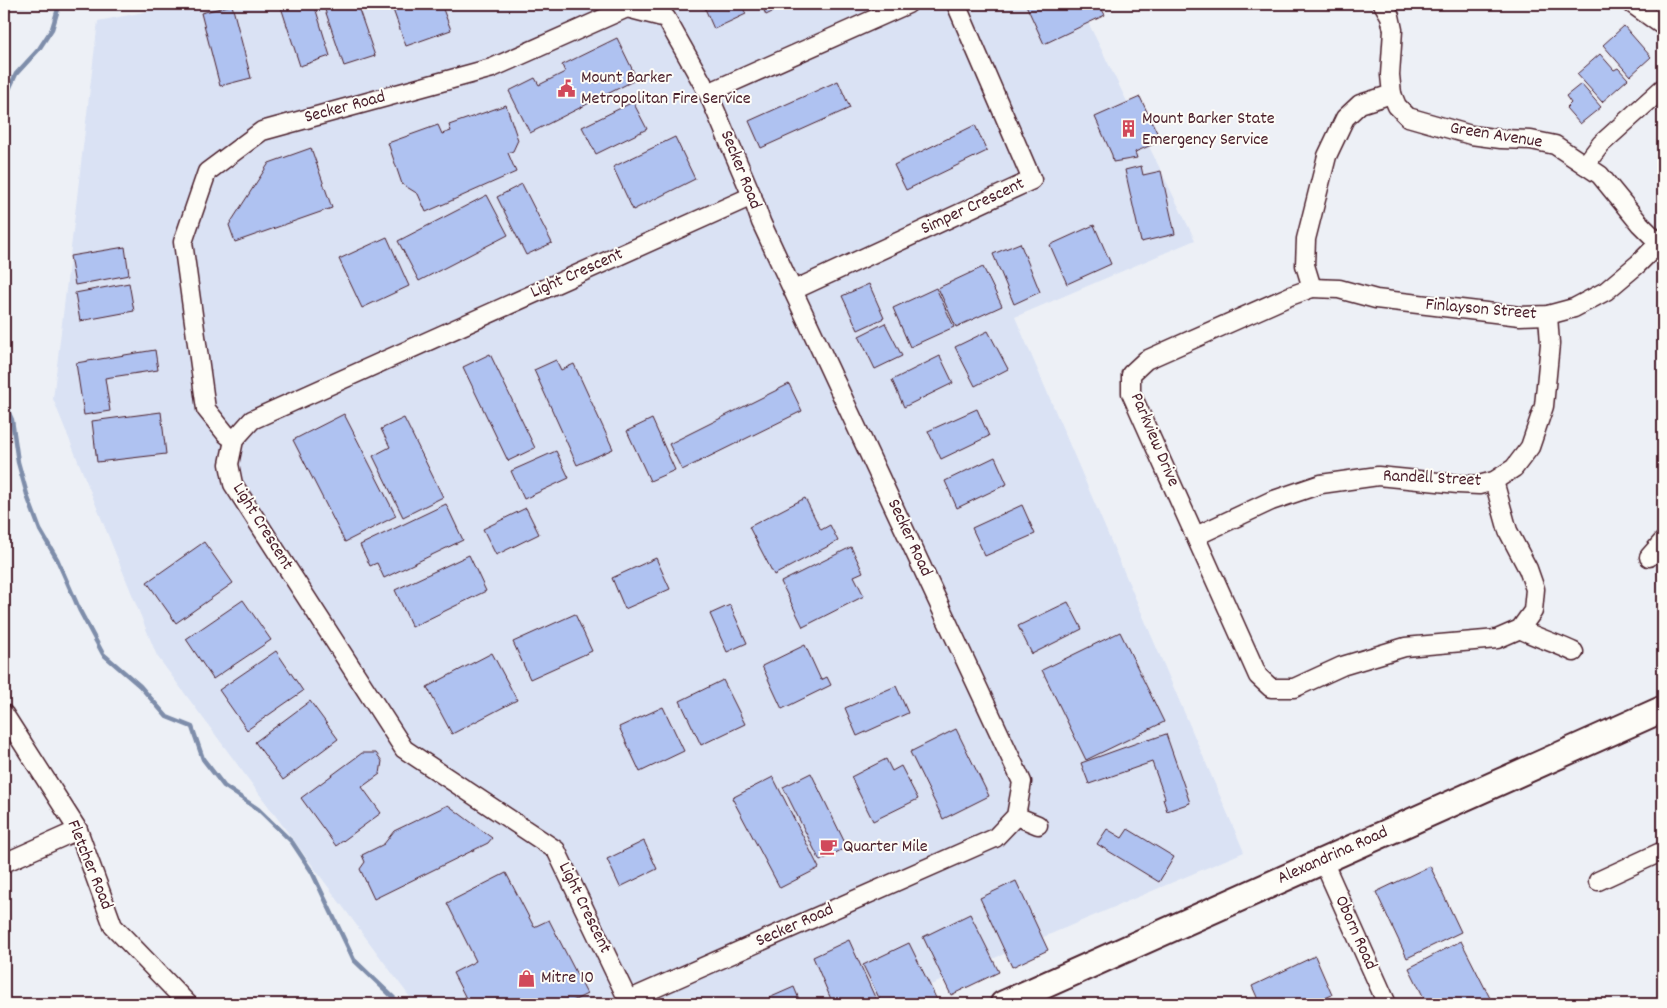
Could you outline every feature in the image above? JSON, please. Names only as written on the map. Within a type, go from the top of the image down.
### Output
[{"type":"main road","name":"Alexandrina Road","points":[[1003,1004],[1663,709]]},
{"type":"street","points":[[708,93],[908,4]]},
{"type":"street","name":"Simper Crescent","points":[[794,290],[1032,180],[956,4]]},
{"type":"street","points":[[1312,288],[1305,265],[1306,239],[1327,156],[1345,118],[1360,104],[1392,94],[1390,75],[1392,30],[1390,16],[1383,4]]},
{"type":"street","points":[[1632,4],[1663,26]]},
{"type":"street","name":"Secker Road","points":[[234,440],[226,434],[206,408],[183,242],[207,172],[262,131],[492,68],[627,8],[666,18],[708,93],[762,222],[1022,782],[1016,816],[995,838],[629,1002]]},
{"type":"street","points":[[1585,165],[1601,144],[1663,88]]},
{"type":"street","name":"Green Avenue","points":[[1392,94],[1397,106],[1408,117],[1471,135],[1531,140],[1555,145],[1600,175],[1640,224],[1661,244]]},
{"type":"street","name":"Light Crescent","points":[[629,1002],[556,850],[404,750],[233,484],[229,464],[234,440],[252,420],[752,196]]},
{"type":"street","name":"Finlayson Street","points":[[1312,288],[1339,289],[1376,299],[1520,316],[1548,315],[1574,308],[1606,291],[1661,244]]},
{"type":"street","name":"Parkview Drive","points":[[1312,288],[1146,360],[1131,374],[1131,393],[1258,676],[1271,688],[1294,688],[1342,666],[1405,647],[1497,640],[1520,629]]},
{"type":"street","name":"Randell Street","points":[[1196,536],[1272,501],[1321,484],[1378,476],[1479,485],[1494,481],[1514,468],[1530,447],[1544,406],[1550,344],[1548,315]]},
{"type":"street","points":[[1494,481],[1508,531],[1528,569],[1535,588],[1533,611],[1520,629],[1574,652]]},
{"type":"street","points":[[1649,557],[1663,541]]},
{"type":"street","name":"Fletcher Road","points":[[4,714],[78,830],[113,926],[188,1004]]},
{"type":"street","points":[[1016,816],[1038,824]]},
{"type":"street","points":[[4,863],[78,830]]},
{"type":"street","points":[[1598,881],[1663,850]]},
{"type":"street","name":"Oborn Road","points":[[1323,861],[1386,1004]]},
{"type":"shaded area","points":[[186,4],[1079,4],[1195,240],[1015,317],[1244,852],[886,1004],[415,1004],[157,656],[53,399],[98,21]]},
{"type":"building","points":[[280,4],[314,4],[330,56],[300,66]]},
{"type":"building","points":[[323,4],[357,4],[375,56],[344,66]]},
{"type":"building","points":[[391,4],[441,4],[451,30],[406,46]]},
{"type":"building","points":[[703,4],[741,4],[746,14],[714,29]]},
{"type":"building","points":[[761,4],[783,4],[784,6],[766,15]]},
{"type":"building","points":[[1099,4],[1105,15],[1044,44],[1026,5]]},
{"type":"building","points":[[232,5],[251,78],[220,86],[201,13]]},
{"type":"building","points":[[1624,26],[1651,57],[1630,76],[1603,45]]},
{"type":"building","name":"Mount Barker Metropolitan Fire Service","points":[[617,38],[637,79],[530,133],[509,91],[535,78],[539,85],[565,72],[562,65]]},
{"type":"building","points":[[1600,54],[1614,70],[1618,68],[1628,79],[1602,102],[1577,74]]},
{"type":"building","points":[[838,81],[850,108],[761,148],[749,121]]},
{"type":"building","points":[[1581,84],[1601,107],[1580,124],[1566,108],[1571,103],[1566,96]]},
{"type":"building","name":"Mount Barker State Emergency Service","points":[[1140,97],[1161,141],[1135,152],[1137,158],[1113,162],[1112,155],[1095,117]]},
{"type":"building","points":[[633,102],[647,129],[596,154],[582,127]]},
{"type":"building","points":[[506,105],[518,140],[513,151],[508,153],[516,172],[426,212],[418,194],[402,184],[388,143],[438,125],[442,134],[451,131],[449,125]]},
{"type":"building","points":[[975,125],[987,151],[906,190],[894,165]]},
{"type":"building","points":[[675,137],[695,179],[633,210],[613,167]]},
{"type":"building","points":[[311,148],[332,208],[235,242],[229,225],[269,163]]},
{"type":"building","points":[[1141,166],[1143,175],[1161,171],[1175,234],[1141,242],[1125,170]]},
{"type":"building","points":[[522,184],[552,243],[526,255],[497,197]]},
{"type":"building","points":[[487,195],[508,235],[419,281],[398,241]]},
{"type":"building","points":[[1094,225],[1111,264],[1067,284],[1050,245]]},
{"type":"building","points":[[387,237],[409,286],[362,308],[339,259]]},
{"type":"building","points":[[1020,243],[1040,292],[1014,304],[993,254]]},
{"type":"building","points":[[125,247],[129,275],[75,285],[70,256]]},
{"type":"building","points":[[983,267],[1002,306],[956,327],[938,288]]},
{"type":"building","points":[[129,283],[134,311],[80,321],[75,293]]},
{"type":"building","points":[[869,284],[884,318],[858,330],[842,296]]},
{"type":"building","points":[[936,288],[954,327],[910,347],[893,308]]},
{"type":"building","points":[[885,323],[902,356],[875,369],[859,336]]},
{"type":"building","points":[[988,331],[1008,369],[975,386],[955,347]]},
{"type":"building","points":[[155,350],[158,370],[105,378],[110,411],[84,415],[76,363]]},
{"type":"building","points":[[490,354],[535,448],[508,461],[463,367]]},
{"type":"building","points":[[940,356],[953,383],[904,407],[892,380]]},
{"type":"building","points":[[556,360],[561,370],[574,364],[613,449],[577,465],[534,370]]},
{"type":"building","points":[[789,384],[802,411],[682,470],[669,444]]},
{"type":"building","points":[[977,409],[989,436],[941,459],[928,431]]},
{"type":"building","points":[[161,412],[166,454],[97,462],[92,421]]},
{"type":"building","points":[[344,414],[396,516],[345,542],[293,440]]},
{"type":"building","points":[[404,418],[443,497],[403,517],[373,456],[390,447],[381,429]]},
{"type":"building","points":[[652,419],[675,470],[650,481],[627,431]]},
{"type":"building","points":[[556,451],[569,478],[524,499],[511,471]]},
{"type":"building","points":[[995,457],[1007,484],[957,508],[945,481]]},
{"type":"building","points":[[805,498],[821,530],[830,525],[838,541],[774,575],[749,527]]},
{"type":"building","points":[[446,504],[463,540],[384,578],[377,563],[370,566],[360,545]]},
{"type":"building","points":[[1022,505],[1035,534],[985,556],[972,528]]},
{"type":"building","points":[[526,508],[539,534],[496,555],[483,529]]},
{"type":"building","points":[[204,542],[233,583],[176,623],[147,582]]},
{"type":"building","points":[[851,547],[863,572],[854,576],[864,596],[803,627],[781,582]]},
{"type":"building","points":[[469,555],[486,591],[412,627],[395,590]]},
{"type":"building","points":[[656,558],[670,589],[625,609],[612,578]]},
{"type":"building","points":[[243,600],[271,640],[213,679],[186,639]]},
{"type":"building","points":[[1068,602],[1082,629],[1032,654],[1018,626]]},
{"type":"building","points":[[730,605],[747,643],[727,652],[710,614]]},
{"type":"building","points":[[575,614],[592,651],[530,679],[513,642]]},
{"type":"building","points":[[1120,632],[1164,722],[1086,760],[1042,670]]},
{"type":"building","points":[[805,645],[821,680],[827,677],[831,685],[782,709],[762,666]]},
{"type":"building","points":[[276,651],[303,691],[247,730],[219,690]]},
{"type":"building","points":[[492,653],[517,700],[452,734],[427,687]]},
{"type":"building","points":[[723,680],[745,724],[701,745],[680,701]]},
{"type":"building","points":[[896,686],[908,713],[857,736],[845,708]]},
{"type":"building","points":[[310,701],[338,739],[283,780],[255,742]]},
{"type":"building","points":[[663,707],[684,751],[640,772],[619,727]]},
{"type":"building","points":[[956,729],[989,796],[943,819],[910,752]]},
{"type":"building","points":[[1166,734],[1190,803],[1167,811],[1163,799],[1165,798],[1152,762],[1089,784],[1081,763]]},
{"type":"building","points":[[362,753],[376,753],[382,761],[380,774],[362,787],[381,813],[336,846],[301,798]]},
{"type":"building","points":[[886,759],[892,771],[901,766],[918,799],[873,821],[851,777]]},
{"type":"building","points":[[811,773],[847,847],[820,861],[783,787]]},
{"type":"building","points":[[773,777],[819,868],[780,888],[732,798]]},
{"type":"building","points":[[448,805],[492,838],[488,843],[374,899],[360,869],[365,862],[362,855],[384,844],[394,831]]},
{"type":"building","points":[[1107,829],[1122,838],[1128,829],[1174,857],[1159,882],[1097,844]]},
{"type":"building","points":[[644,841],[657,869],[620,887],[607,859]]},
{"type":"building","points":[[1430,866],[1461,932],[1407,958],[1376,892]]},
{"type":"building","points":[[506,873],[534,927],[549,920],[587,994],[567,1004],[469,1004],[453,973],[476,961],[447,903]]},
{"type":"building","points":[[1016,881],[1048,950],[1012,967],[980,898]]},
{"type":"building","points":[[970,914],[999,972],[951,995],[923,937]]},
{"type":"building","points":[[849,940],[878,1004],[833,1004],[813,957]]},
{"type":"building","points":[[1461,941],[1492,1002],[1488,1004],[1427,1004],[1409,968]]},
{"type":"building","points":[[909,943],[937,1000],[928,1004],[882,1004],[863,965]]},
{"type":"building","points":[[1315,956],[1332,995],[1312,1004],[1260,1004],[1252,986]]},
{"type":"building","points":[[794,987],[801,1004],[771,1004],[769,998]]},
{"type":"waterway","points":[[18,4],[25,4]]},
{"type":"waterway","points":[[4,100],[16,74],[39,49],[52,29],[58,9],[55,4]]},
{"type":"waterway","points":[[4,402],[12,420],[18,462],[28,498],[40,530],[57,559],[80,611],[103,654],[140,686],[167,717],[192,727],[203,759],[224,786],[258,809],[292,842],[312,872],[354,960],[400,1004]]},
{"type":"place","name":"Mount Barker Metropolitan Fire Service","points":[[567,88]]},
{"type":"place","name":"Mount Barker State Emergency Service","points":[[1128,129]]},
{"type":"place","name":"Quarter Mile","points":[[829,847]]},
{"type":"place","name":"Mitre 10","points":[[527,978]]}]
